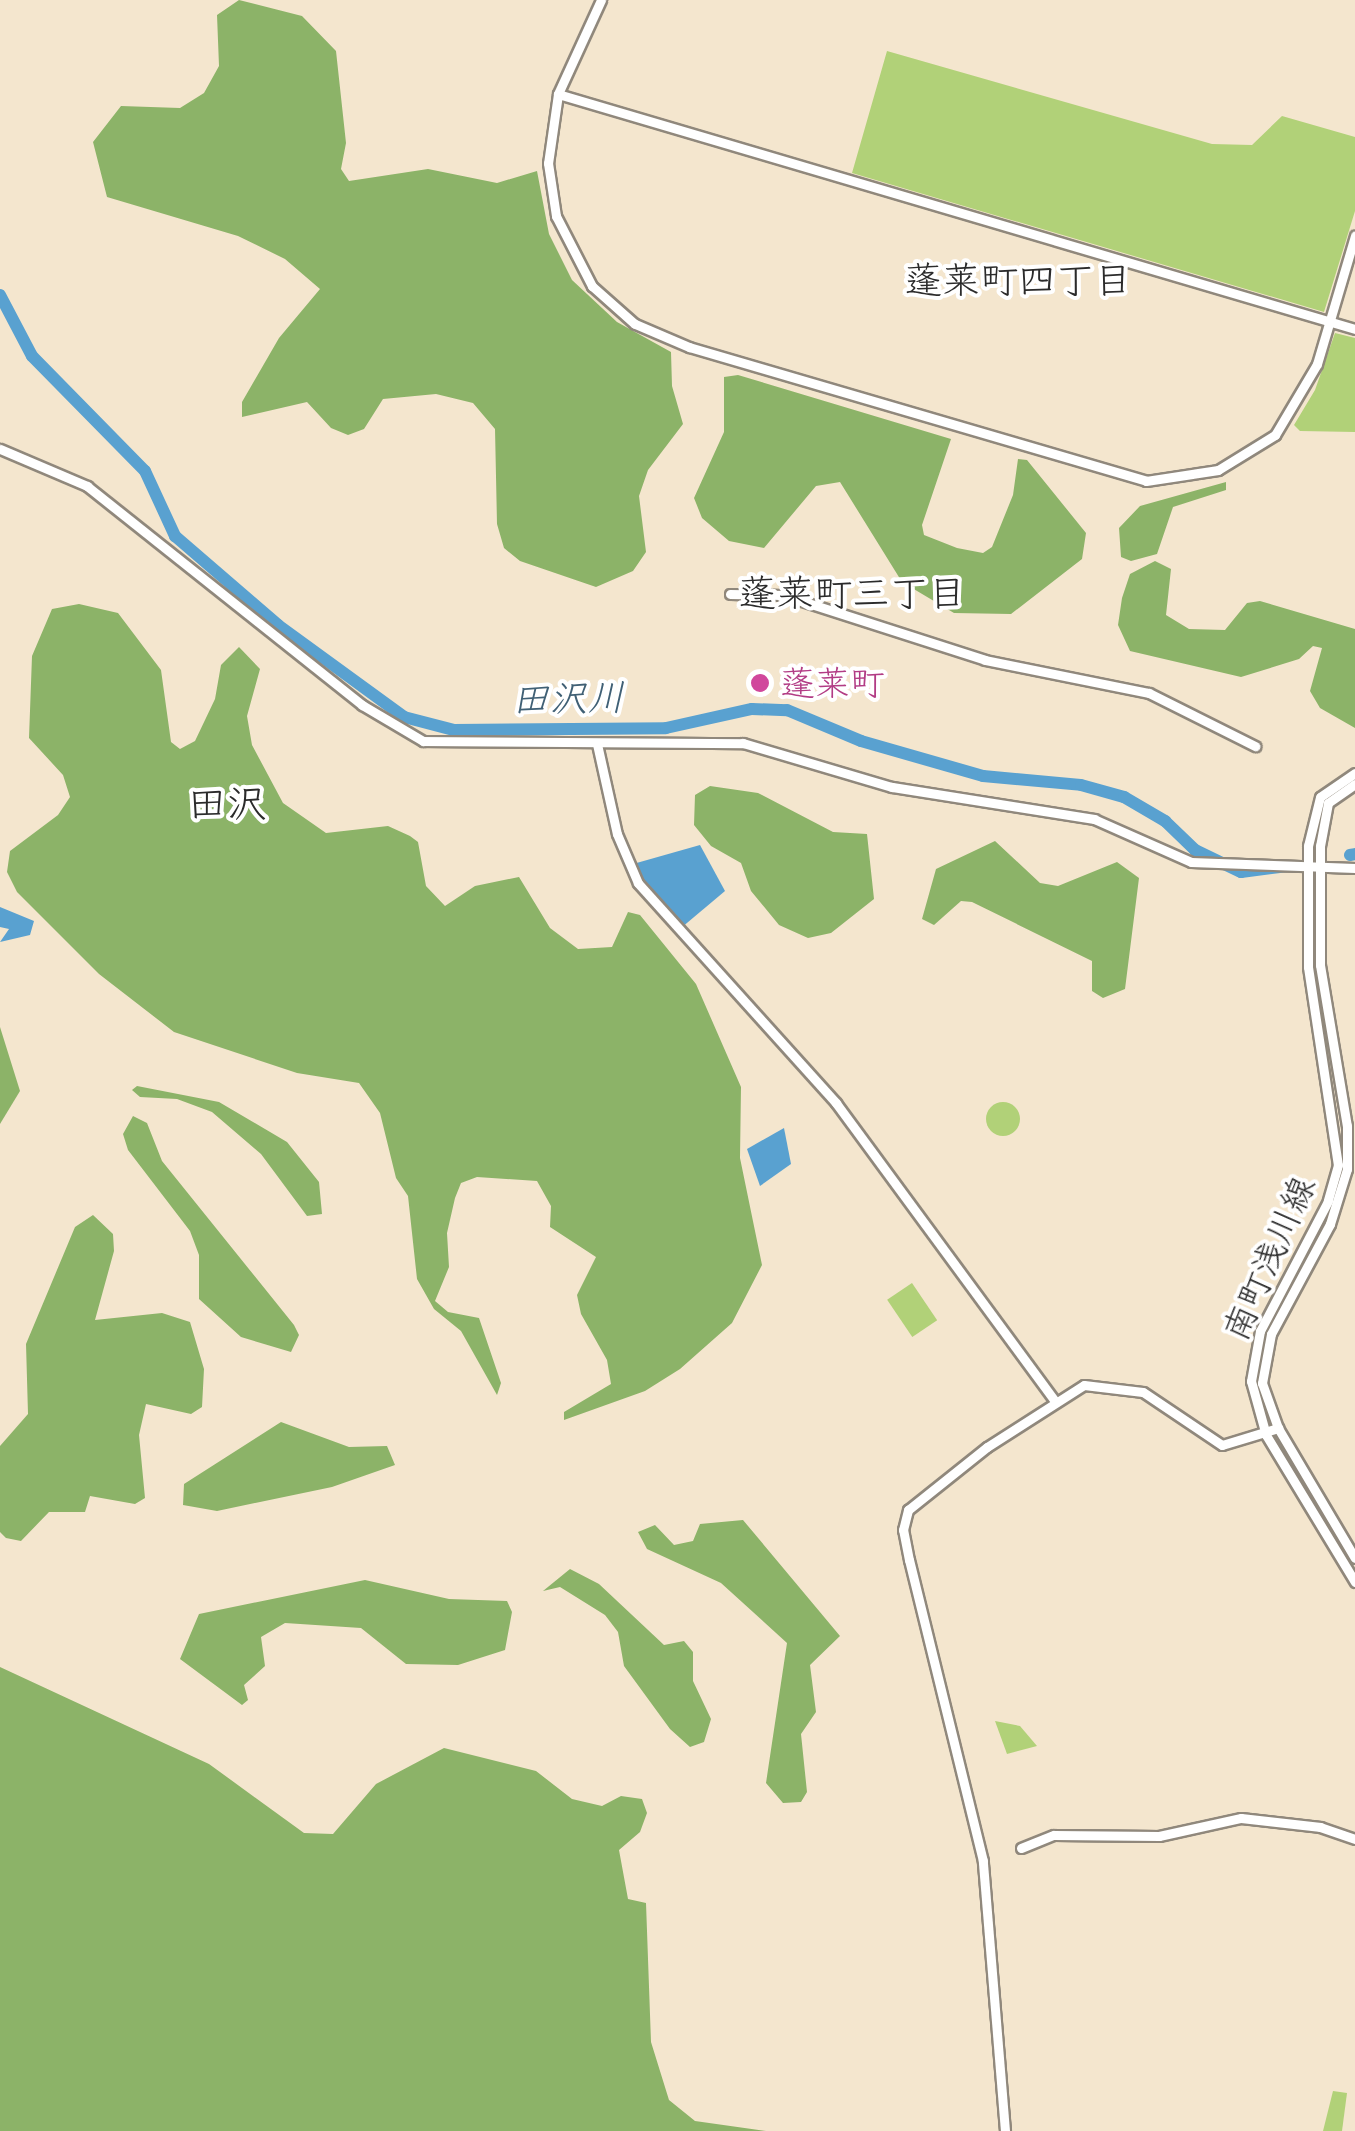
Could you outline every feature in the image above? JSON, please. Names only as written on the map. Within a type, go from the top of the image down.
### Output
[{"type":"street","points":[[602,0],[558,94],[548,163],[556,216],[592,286],[625,317],[684,346],[1072,462],[1171,481],[1236,461],[1271,440],[1293,414],[1329,322],[1355,236]]},
{"type":"street","points":[[558,94],[1355,329]]},
{"type":"street","points":[[0,449],[87,486],[405,734],[454,746],[759,746],[892,787],[1094,819],[1201,863],[1355,868]]},
{"type":"street","points":[[730,594],[783,595],[986,660],[1149,693],[1255,746]]},
{"type":"street","points":[[597,744],[627,866],[644,892],[836,1104],[1056,1402]]},
{"type":"street","name":"南町浅川線","points":[[1355,774],[1328,788],[1313,808],[1308,865],[1308,967],[1338,1165],[1328,1201],[1256,1343],[1253,1398],[1266,1435],[1355,1582]]},
{"type":"street","name":"南町浅川線","points":[[1355,784],[1334,796],[1323,812],[1320,866],[1320,965],[1348,1157],[1330,1224],[1266,1347],[1262,1383],[1278,1428],[1355,1558]]},
{"type":"street","points":[[1005,2131],[983,1861],[903,1530],[911,1502],[1084,1386],[1120,1386],[1156,1399],[1210,1442],[1236,1444],[1278,1428]]},
{"type":"street","points":[[1020,1848],[1054,1836],[1159,1836],[1241,1818],[1320,1827],[1355,1839]]},
{"type":"green space","points":[[239,0],[302,16],[336,51],[346,143],[341,169],[349,181],[428,169],[497,183],[537,171],[549,234],[572,280],[617,322],[671,352],[672,386],[683,424],[648,470],[639,496],[646,552],[633,571],[596,587],[520,561],[504,548],[497,524],[495,429],[473,403],[436,394],[383,399],[364,429],[348,435],[331,428],[307,402],[242,417],[242,402],[279,338],[320,289],[285,259],[238,236],[107,197],[93,142],[121,106],[180,108],[204,93],[219,66],[217,15]]},
{"type":"green space","points":[[887,51],[1212,144],[1252,145],[1282,116],[1355,137],[1355,211],[1324,312],[852,173]]},
{"type":"green space","points":[[1335,333],[1355,338],[1355,432],[1300,431],[1294,425],[1315,390]]},
{"type":"green space","points":[[738,375],[951,439],[922,525],[924,535],[957,548],[983,553],[992,547],[1013,495],[1018,459],[1027,460],[1086,533],[1082,559],[1011,614],[954,613],[902,582],[840,482],[816,486],[764,548],[729,541],[702,518],[694,498],[724,432],[724,377]]},
{"type":"green space","points":[[1226,482],[1226,490],[1173,507],[1157,554],[1131,561],[1121,557],[1119,528],[1140,506]]},
{"type":"green space","points":[[1155,561],[1171,569],[1166,615],[1189,629],[1225,630],[1247,603],[1260,601],[1355,629],[1355,728],[1320,708],[1310,691],[1322,648],[1313,646],[1299,659],[1241,677],[1130,651],[1118,625],[1122,598],[1130,574]]},
{"type":"green space","points":[[79,604],[118,613],[161,670],[171,742],[180,749],[195,741],[215,699],[221,665],[239,647],[260,669],[247,716],[252,745],[283,803],[326,833],[388,826],[410,836],[418,842],[426,886],[445,906],[475,886],[519,877],[550,928],[578,949],[612,947],[628,912],[640,915],[696,984],[741,1087],[740,1158],[762,1265],[732,1323],[680,1369],[645,1391],[564,1420],[564,1412],[611,1384],[607,1360],[581,1314],[577,1295],[596,1257],[550,1227],[551,1206],[537,1181],[477,1177],[461,1183],[455,1198],[447,1233],[449,1267],[435,1301],[448,1312],[479,1318],[501,1383],[497,1395],[461,1331],[434,1309],[417,1279],[408,1196],[396,1178],[380,1113],[359,1083],[297,1073],[174,1032],[99,974],[17,892],[7,872],[10,851],[58,815],[70,797],[63,775],[29,738],[32,656],[52,609]]},
{"type":"green space","points":[[710,786],[758,793],[833,832],[867,834],[874,899],[831,933],[808,938],[779,925],[751,891],[741,863],[711,846],[694,825],[695,795]]},
{"type":"green space","points":[[995,841],[1040,883],[1058,886],[1117,862],[1139,878],[1125,989],[1103,998],[1092,991],[1092,961],[972,902],[961,901],[934,925],[922,919],[936,869]]},
{"type":"green space","points":[[0,1027],[20,1091],[0,1124]]},
{"type":"green space","points":[[137,1086],[219,1102],[287,1142],[319,1182],[322,1214],[307,1216],[261,1154],[212,1112],[177,1099],[140,1097],[132,1090]]},
{"type":"green space","points":[[1003,1102],[1015,1107],[1020,1119],[1015,1131],[1003,1136],[991,1131],[986,1119],[991,1107]]},
{"type":"green space","points":[[133,1116],[147,1123],[162,1161],[294,1325],[299,1335],[291,1352],[241,1337],[199,1299],[199,1255],[190,1231],[128,1150],[123,1134]]},
{"type":"green space","points":[[93,1215],[113,1234],[114,1251],[95,1320],[162,1313],[190,1322],[204,1369],[202,1407],[191,1414],[146,1404],[139,1435],[145,1498],[135,1504],[90,1496],[85,1512],[49,1512],[21,1541],[6,1538],[0,1532],[0,1446],[28,1414],[26,1344],[75,1227]]},
{"type":"green space","points":[[912,1283],[937,1320],[912,1337],[887,1300]]},
{"type":"green space","points":[[281,1422],[349,1447],[387,1446],[395,1465],[332,1487],[217,1511],[183,1505],[184,1484]]},
{"type":"green space","points":[[743,1520],[840,1636],[810,1665],[816,1712],[801,1734],[807,1792],[801,1802],[783,1803],[766,1783],[787,1643],[721,1583],[647,1549],[638,1532],[655,1525],[674,1545],[693,1541],[700,1524]]},
{"type":"green space","points":[[570,1569],[599,1584],[664,1645],[684,1641],[693,1652],[693,1681],[711,1719],[704,1742],[690,1747],[670,1729],[624,1666],[618,1632],[605,1615],[560,1587],[543,1591]]},
{"type":"green space","points":[[365,1580],[449,1599],[507,1601],[512,1612],[505,1650],[458,1665],[406,1664],[361,1628],[285,1623],[261,1637],[265,1666],[244,1685],[248,1700],[242,1705],[180,1659],[199,1614]]},
{"type":"green space","points":[[0,1667],[209,1764],[304,1833],[333,1834],[376,1784],[444,1748],[536,1771],[572,1799],[602,1806],[621,1796],[642,1799],[647,1813],[640,1832],[619,1850],[628,1899],[646,1903],[651,2042],[669,2100],[695,2121],[766,2131],[0,2131]]},
{"type":"green space","points":[[995,1721],[1020,1726],[1037,1746],[1007,1754]]},
{"type":"green space","points":[[1333,2091],[1347,2093],[1342,2131],[1323,2131]]},
{"type":"water","points":[[700,845],[725,891],[681,928],[649,893],[633,864]]},
{"type":"water","points":[[0,907],[34,921],[30,935],[0,942],[9,929],[0,927]]},
{"type":"water","points":[[784,1128],[791,1164],[760,1186],[747,1149]]},
{"type":"waterway","name":"田沢川","points":[[0,295],[32,356],[145,471],[175,536],[278,625],[404,717],[454,730],[666,728],[752,709],[787,710],[861,741],[983,776],[1081,785],[1124,797],[1165,821],[1195,850],[1241,872],[1288,866]]},
{"type":"waterway","name":"田沢川","points":[[1350,855],[1355,854]]},
{"type":"place","name":"蓬莱町","points":[[760,683]]},
{"type":"district","name":"蓬莱町四丁目","points":[[1018,281]]},
{"type":"district","name":"蓬莱町三丁目","points":[[852,594]]},
{"type":"district","name":"田沢","points":[[227,803]]}]
